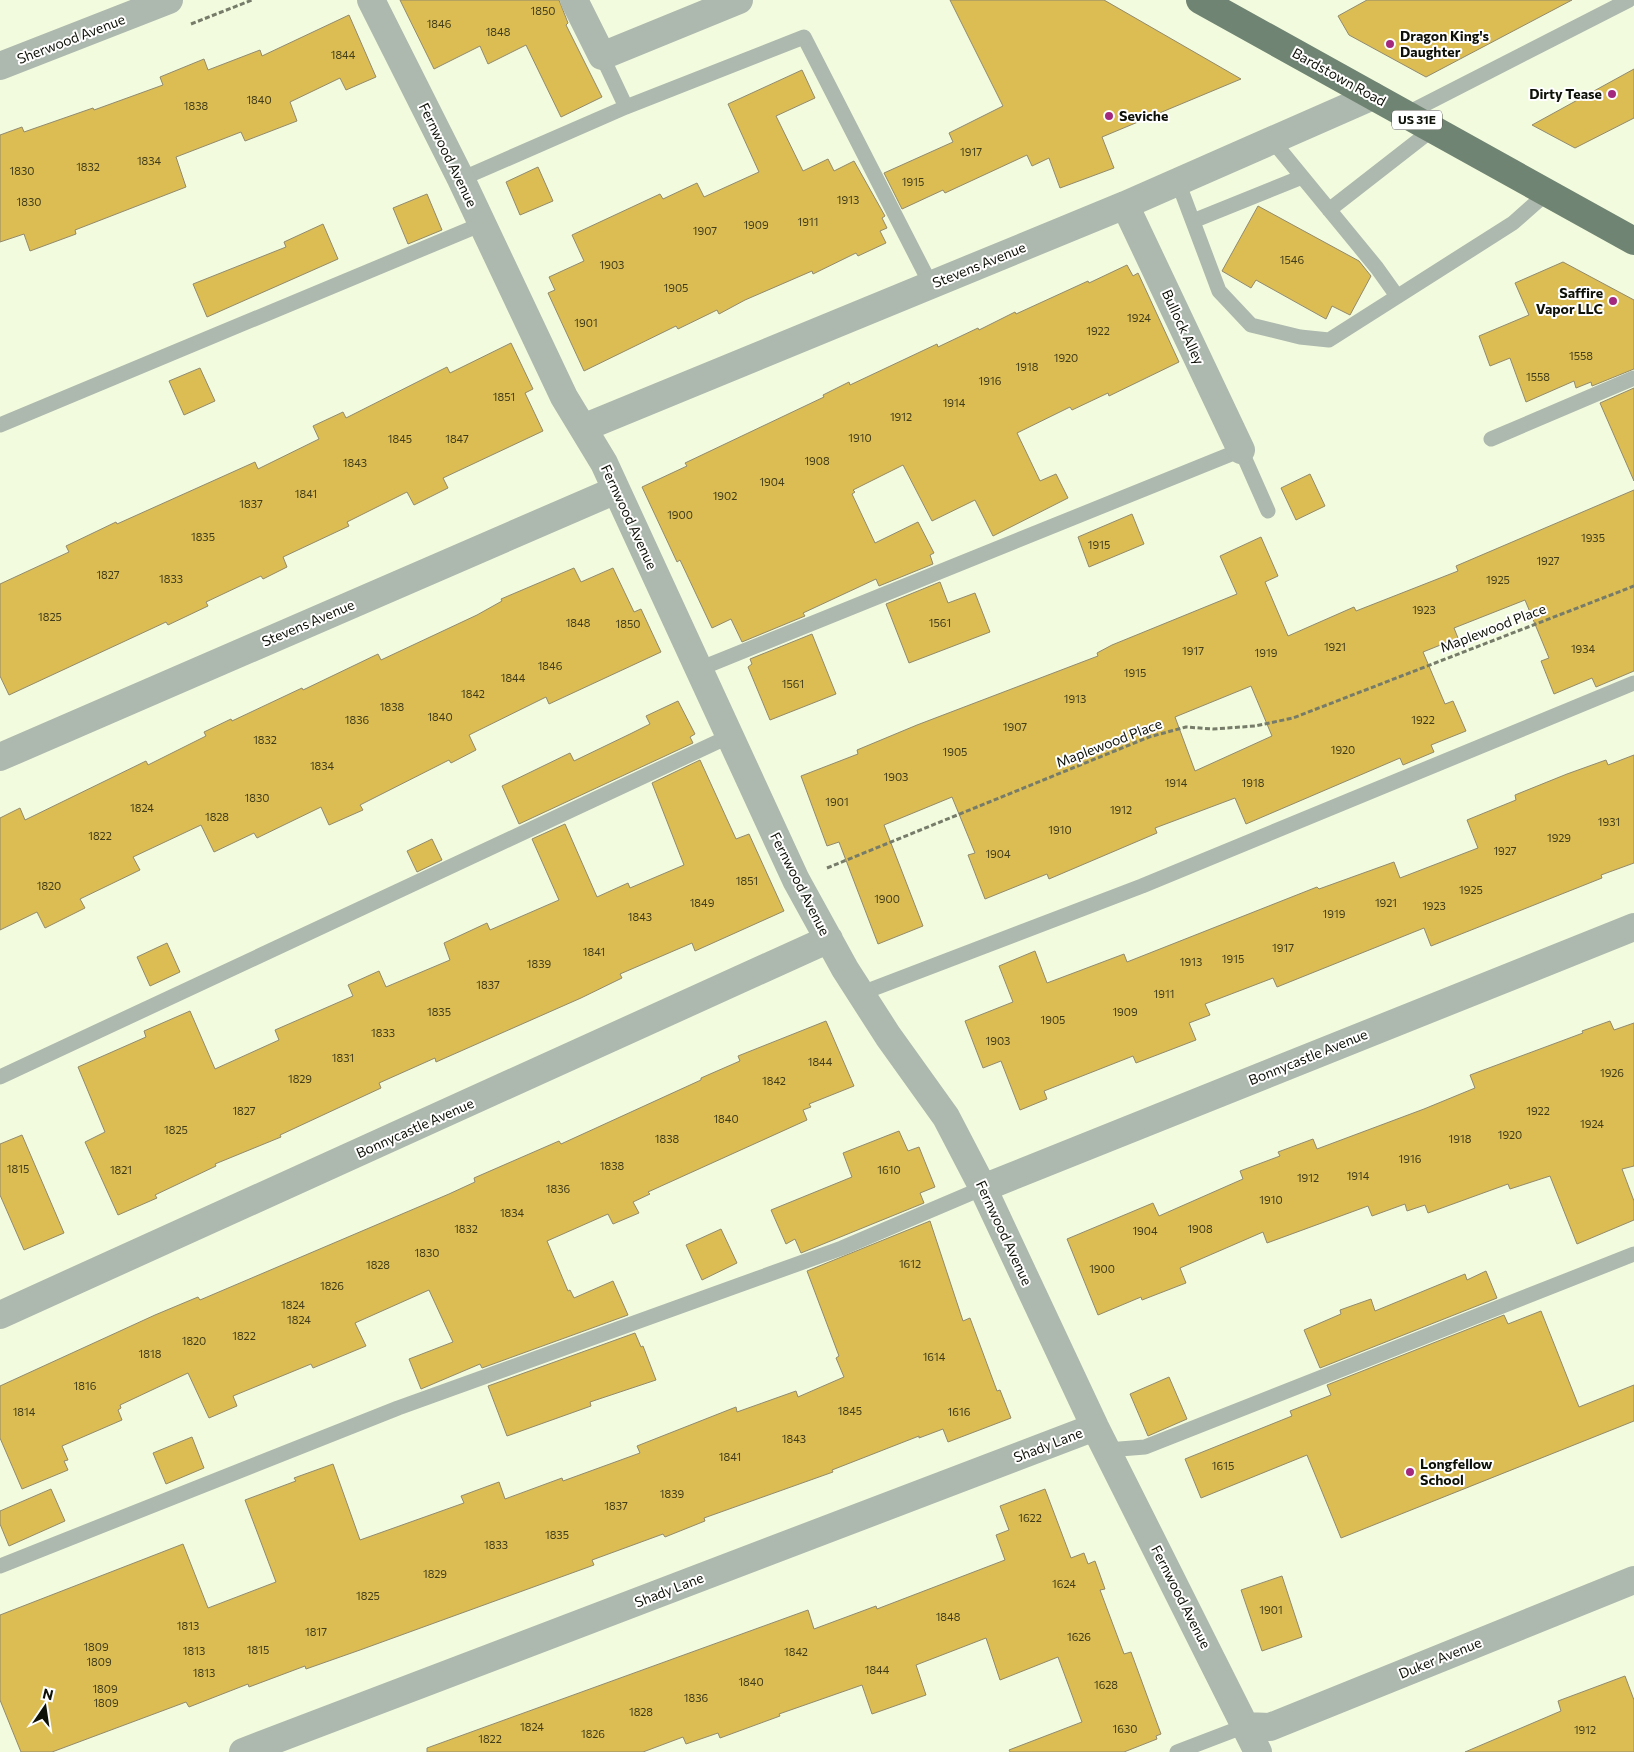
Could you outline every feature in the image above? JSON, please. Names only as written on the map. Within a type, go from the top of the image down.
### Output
[{"type":"main road","name":"Bardstown Road","points":[[1200,0],[1634,241]]},
{"type":"street","name":"Sherwood Avenue","points":[[0,66],[169,0]]},
{"type":"street","name":"Fernwood Avenue","points":[[371,0],[461,178],[564,397],[604,463],[796,880],[829,939],[888,1036],[946,1117],[983,1188],[1101,1438],[1258,1752]]},
{"type":"street","points":[[574,0],[602,56],[739,0]]},
{"type":"street","name":"Stevens Avenue","points":[[582,428],[1125,205],[1373,96]]},
{"type":"street","name":"Bullock Alley","points":[[1125,205],[1241,450]]},
{"type":"street","name":"Stevens Avenue","points":[[0,757],[616,490]]},
{"type":"street","name":"Bonnycastle Avenue","points":[[983,1188],[1634,927]]},
{"type":"street","name":"Bonnycastle Avenue","points":[[0,1315],[829,939]]},
{"type":"street","name":"Shady Lane","points":[[243,1752],[1101,1438]]},
{"type":"street","name":"Duker Avenue","points":[[1245,1726],[1270,1727],[1634,1580]]},
{"type":"lane","points":[[1406,114],[1629,0]]},
{"type":"lane","points":[[461,178],[626,107],[804,37],[930,284]]},
{"type":"lane","points":[[602,56],[626,107]]},
{"type":"lane","points":[[1329,210],[1433,129]]},
{"type":"lane","points":[[1272,140],[1397,296]]},
{"type":"lane","points":[[1192,221],[1302,177]]},
{"type":"lane","points":[[1178,182],[1219,291],[1251,326],[1300,337],[1328,340],[1513,223],[1547,193]]},
{"type":"lane","points":[[0,424],[482,224]]},
{"type":"lane","points":[[1491,439],[1634,378]]},
{"type":"lane","points":[[699,669],[1241,450],[1268,512]]},
{"type":"lane","points":[[862,994],[1142,886],[1634,684]]},
{"type":"lane","points":[[0,1077],[730,736]]},
{"type":"lane","points":[[0,1566],[398,1408],[842,1248],[983,1188]]},
{"type":"lane","points":[[1101,1438],[1145,1447],[1634,1254]]},
{"type":"lane","points":[[1177,1752],[1245,1726]]},
{"type":"path","name":"Maplewood Place","points":[[796,880],[1149,737],[1186,727],[1213,729],[1255,726],[1293,718],[1634,586]]},
{"type":"building","points":[[400,0],[559,0],[568,23],[566,25],[602,97],[561,117],[526,45],[488,64],[480,46],[434,69]]},
{"type":"building","points":[[950,0],[1104,0],[1241,79],[1102,137],[1114,168],[1060,188],[1049,158],[1032,166],[1027,155],[945,193],[943,190],[902,209],[884,173],[953,142],[949,133],[1003,106]]},
{"type":"building","points":[[1367,0],[1572,0],[1426,77],[1349,35],[1338,16]]},
{"type":"building","points":[[349,15],[376,77],[346,90],[340,78],[290,102],[297,121],[245,141],[241,132],[176,157],[186,187],[75,230],[76,234],[30,251],[24,234],[0,242],[0,135],[22,127],[24,132],[93,108],[94,110],[163,85],[160,77],[204,59],[208,70],[260,50],[262,56]]},
{"type":"building","name":"Dirty Tease","points":[[1634,69],[1634,118],[1575,148],[1532,125]]},
{"type":"building","points":[[802,70],[815,98],[776,116],[803,171],[828,159],[834,171],[854,161],[885,216],[882,218],[887,228],[880,231],[886,243],[858,256],[856,253],[813,274],[812,271],[745,300],[719,314],[717,310],[678,329],[676,326],[584,371],[548,293],[555,290],[549,277],[584,261],[572,235],[660,194],[663,199],[697,183],[704,197],[759,172],[728,104]]},
{"type":"building","points":[[538,167],[553,201],[520,215],[506,182]]},
{"type":"building","points":[[427,194],[442,230],[408,244],[393,208]]},
{"type":"building","points":[[1258,206],[1359,261],[1371,276],[1350,315],[1332,306],[1326,319],[1256,280],[1251,288],[1222,271]]},
{"type":"building","points":[[323,224],[338,259],[207,317],[193,284],[286,247],[284,242]]},
{"type":"building","points":[[1563,262],[1634,300],[1634,369],[1592,386],[1591,382],[1576,388],[1574,381],[1526,402],[1510,358],[1490,366],[1479,336],[1529,315],[1515,283]]},
{"type":"building","points":[[1127,265],[1133,276],[1138,273],[1179,362],[1109,396],[1108,393],[1072,410],[1070,407],[1017,433],[1040,481],[1056,474],[1068,498],[993,536],[975,500],[932,521],[903,465],[853,490],[855,492],[852,494],[875,543],[918,522],[934,553],[930,555],[933,564],[879,586],[876,579],[803,613],[805,616],[742,642],[731,619],[712,628],[680,560],[677,562],[642,487],[687,466],[685,463],[824,397],[823,395],[849,382],[850,385],[937,344],[938,347],[978,328],[979,330],[1015,312],[1016,314]]},
{"type":"building","points":[[511,343],[533,389],[525,393],[543,431],[443,478],[448,488],[414,505],[407,492],[347,522],[349,526],[283,557],[287,567],[263,579],[261,576],[206,602],[208,606],[168,625],[166,622],[9,695],[0,676],[0,584],[69,552],[66,546],[116,522],[117,524],[255,462],[258,469],[319,439],[313,426],[343,412],[346,418],[447,367],[450,373]]},
{"type":"building","points":[[200,368],[215,401],[184,415],[169,381]]},
{"type":"building","points":[[1634,388],[1634,481],[1600,403]]},
{"type":"building","points":[[1310,474],[1325,506],[1296,520],[1281,488]]},
{"type":"building","points":[[1634,490],[1634,671],[1596,687],[1592,678],[1554,694],[1541,661],[1549,658],[1525,600],[1454,628],[1458,638],[1423,652],[1445,704],[1453,701],[1466,731],[1431,745],[1434,752],[1403,765],[1400,758],[1246,824],[1235,798],[1155,828],[1157,833],[1049,879],[1047,874],[985,899],[968,855],[975,853],[952,797],[884,825],[923,926],[878,944],[839,842],[827,846],[801,776],[858,754],[857,750],[917,725],[1098,656],[1097,653],[1112,645],[1237,594],[1220,556],[1261,537],[1278,576],[1265,582],[1288,636],[1354,607],[1356,611],[1458,571],[1456,566]],"holes":[[[1251,686],[1272,736],[1195,771],[1175,717]]]},
{"type":"building","points":[[1132,514],[1144,544],[1089,567],[1078,537]]},
{"type":"building","points":[[574,568],[581,582],[613,568],[634,612],[641,609],[661,652],[549,704],[546,697],[469,735],[476,750],[451,763],[449,760],[360,805],[363,810],[329,825],[321,807],[257,838],[254,833],[214,852],[201,825],[133,857],[140,870],[80,899],[85,908],[45,928],[37,912],[0,930],[0,818],[20,808],[25,820],[146,761],[148,765],[206,736],[204,732],[231,719],[232,721],[302,688],[303,690],[378,654],[381,660],[477,615],[502,601],[501,599]]},
{"type":"building","points":[[940,582],[948,603],[975,593],[990,632],[909,663],[886,604]]},
{"type":"building","points":[[812,634],[836,694],[770,720],[748,667],[752,664],[750,659]]},
{"type":"building","points":[[678,701],[695,734],[690,737],[693,743],[519,824],[502,786],[570,753],[574,761],[630,734],[650,724],[646,716]]},
{"type":"building","points":[[1634,755],[1634,863],[1601,875],[1602,878],[1431,946],[1424,928],[1277,987],[1273,978],[1205,1004],[1210,1015],[1189,1023],[1196,1040],[1136,1063],[1133,1056],[1044,1091],[1047,1099],[1020,1110],[1001,1061],[983,1068],[965,1021],[1013,1002],[999,966],[1035,951],[1047,983],[1124,954],[1127,962],[1317,887],[1319,889],[1394,862],[1400,878],[1478,848],[1467,820],[1516,800],[1515,795],[1567,774],[1606,760],[1608,765]]},
{"type":"building","points":[[700,760],[736,839],[749,834],[784,911],[695,951],[692,943],[620,974],[622,978],[581,998],[436,1062],[435,1058],[379,1083],[381,1088],[280,1135],[281,1137],[215,1164],[216,1166],[155,1195],[157,1198],[118,1215],[85,1142],[105,1132],[78,1067],[146,1037],[144,1031],[190,1011],[215,1069],[279,1040],[275,1030],[353,996],[348,985],[379,971],[386,987],[450,960],[444,943],[487,923],[490,930],[559,900],[532,839],[565,824],[597,897],[628,883],[630,888],[684,865],[652,783]]},
{"type":"building","points":[[432,839],[442,860],[417,872],[407,851]]},
{"type":"building","points":[[167,943],[180,972],[150,986],[137,957]]},
{"type":"building","points":[[826,1021],[854,1086],[809,1104],[811,1107],[803,1110],[807,1120],[648,1192],[650,1194],[633,1202],[639,1213],[613,1224],[608,1214],[547,1241],[568,1291],[570,1290],[574,1298],[613,1281],[628,1315],[482,1368],[480,1364],[421,1389],[409,1359],[453,1342],[429,1290],[355,1323],[366,1346],[313,1368],[311,1364],[233,1396],[237,1406],[209,1418],[188,1373],[120,1405],[121,1408],[118,1410],[122,1420],[62,1446],[68,1460],[64,1461],[68,1470],[22,1489],[0,1438],[0,1386],[155,1315],[198,1297],[200,1300],[449,1194],[475,1182],[474,1178],[559,1141],[561,1144],[701,1080],[701,1078],[740,1061],[738,1056]]},
{"type":"building","points":[[1610,1021],[1614,1030],[1634,1023],[1634,1166],[1622,1169],[1634,1201],[1634,1220],[1577,1244],[1550,1176],[1510,1189],[1508,1184],[1428,1213],[1425,1205],[1407,1211],[1405,1204],[1372,1216],[1368,1206],[1267,1243],[1263,1232],[1180,1268],[1186,1283],[1142,1300],[1141,1297],[1098,1315],[1067,1239],[1153,1203],[1159,1216],[1243,1179],[1240,1171],[1280,1156],[1278,1152],[1313,1139],[1317,1149],[1424,1109],[1475,1088],[1470,1075]]},
{"type":"building","points":[[899,1131],[908,1151],[919,1147],[935,1187],[920,1193],[924,1203],[801,1253],[795,1239],[786,1244],[771,1210],[852,1177],[843,1153]]},
{"type":"building","points":[[22,1135],[64,1233],[24,1250],[0,1195],[0,1144]]},
{"type":"building","points":[[930,1221],[963,1321],[970,1318],[997,1391],[1000,1390],[1011,1418],[948,1442],[943,1429],[919,1438],[919,1436],[832,1470],[833,1472],[704,1518],[705,1521],[665,1537],[663,1534],[592,1560],[594,1565],[306,1669],[305,1666],[249,1687],[248,1684],[189,1707],[186,1702],[52,1752],[21,1752],[0,1700],[0,1615],[183,1544],[208,1608],[276,1582],[245,1500],[296,1481],[294,1478],[333,1464],[360,1540],[464,1503],[461,1496],[499,1482],[505,1499],[562,1478],[563,1481],[640,1453],[637,1446],[736,1407],[737,1412],[796,1391],[798,1397],[844,1377],[836,1358],[839,1356],[807,1271]]},
{"type":"building","points":[[721,1229],[737,1263],[702,1280],[686,1245]]},
{"type":"building","points":[[1486,1271],[1497,1298],[1320,1368],[1304,1330],[1341,1314],[1340,1310],[1371,1299],[1375,1311],[1465,1274],[1467,1280]]},
{"type":"building","name":"Longfellow School","points":[[1541,1311],[1579,1407],[1634,1385],[1634,1421],[1341,1538],[1307,1455],[1201,1498],[1185,1459],[1292,1416],[1290,1411],[1331,1395],[1327,1385],[1504,1315],[1508,1324]]},
{"type":"building","points":[[635,1333],[641,1347],[643,1346],[656,1380],[590,1402],[591,1406],[507,1436],[488,1386]]},
{"type":"building","points":[[1169,1377],[1187,1419],[1148,1436],[1130,1394]]},
{"type":"building","points":[[192,1437],[204,1468],[166,1484],[153,1453]]},
{"type":"building","points":[[51,1489],[65,1521],[9,1546],[0,1524],[0,1511]]},
{"type":"building","points":[[1045,1489],[1071,1558],[1084,1553],[1088,1564],[1095,1561],[1105,1589],[1100,1590],[1124,1654],[1131,1652],[1161,1734],[1156,1736],[1157,1739],[1124,1752],[1010,1752],[1009,1750],[1082,1722],[1058,1657],[1000,1680],[986,1638],[916,1665],[926,1695],[872,1714],[862,1685],[779,1714],[780,1716],[720,1738],[718,1733],[686,1744],[683,1737],[643,1752],[427,1752],[427,1748],[808,1610],[814,1629],[876,1606],[877,1609],[1005,1560],[996,1535],[1009,1530],[1000,1506]]},
{"type":"building","points":[[1282,1576],[1302,1637],[1262,1651],[1241,1590]]},
{"type":"building","points":[[1625,1676],[1634,1700],[1634,1752],[1465,1752],[1561,1711],[1558,1701]]},
{"type":"place","name":"Dragon King's Daughter","points":[[1390,44]]},
{"type":"place","name":"Dirty Tease","points":[[1612,94]]},
{"type":"place","name":"Seviche","points":[[1109,116]]},
{"type":"place","name":"Saffire Vapor LLC","points":[[1613,301]]},
{"type":"place","name":"Longfellow School","points":[[1410,1472]]}]
